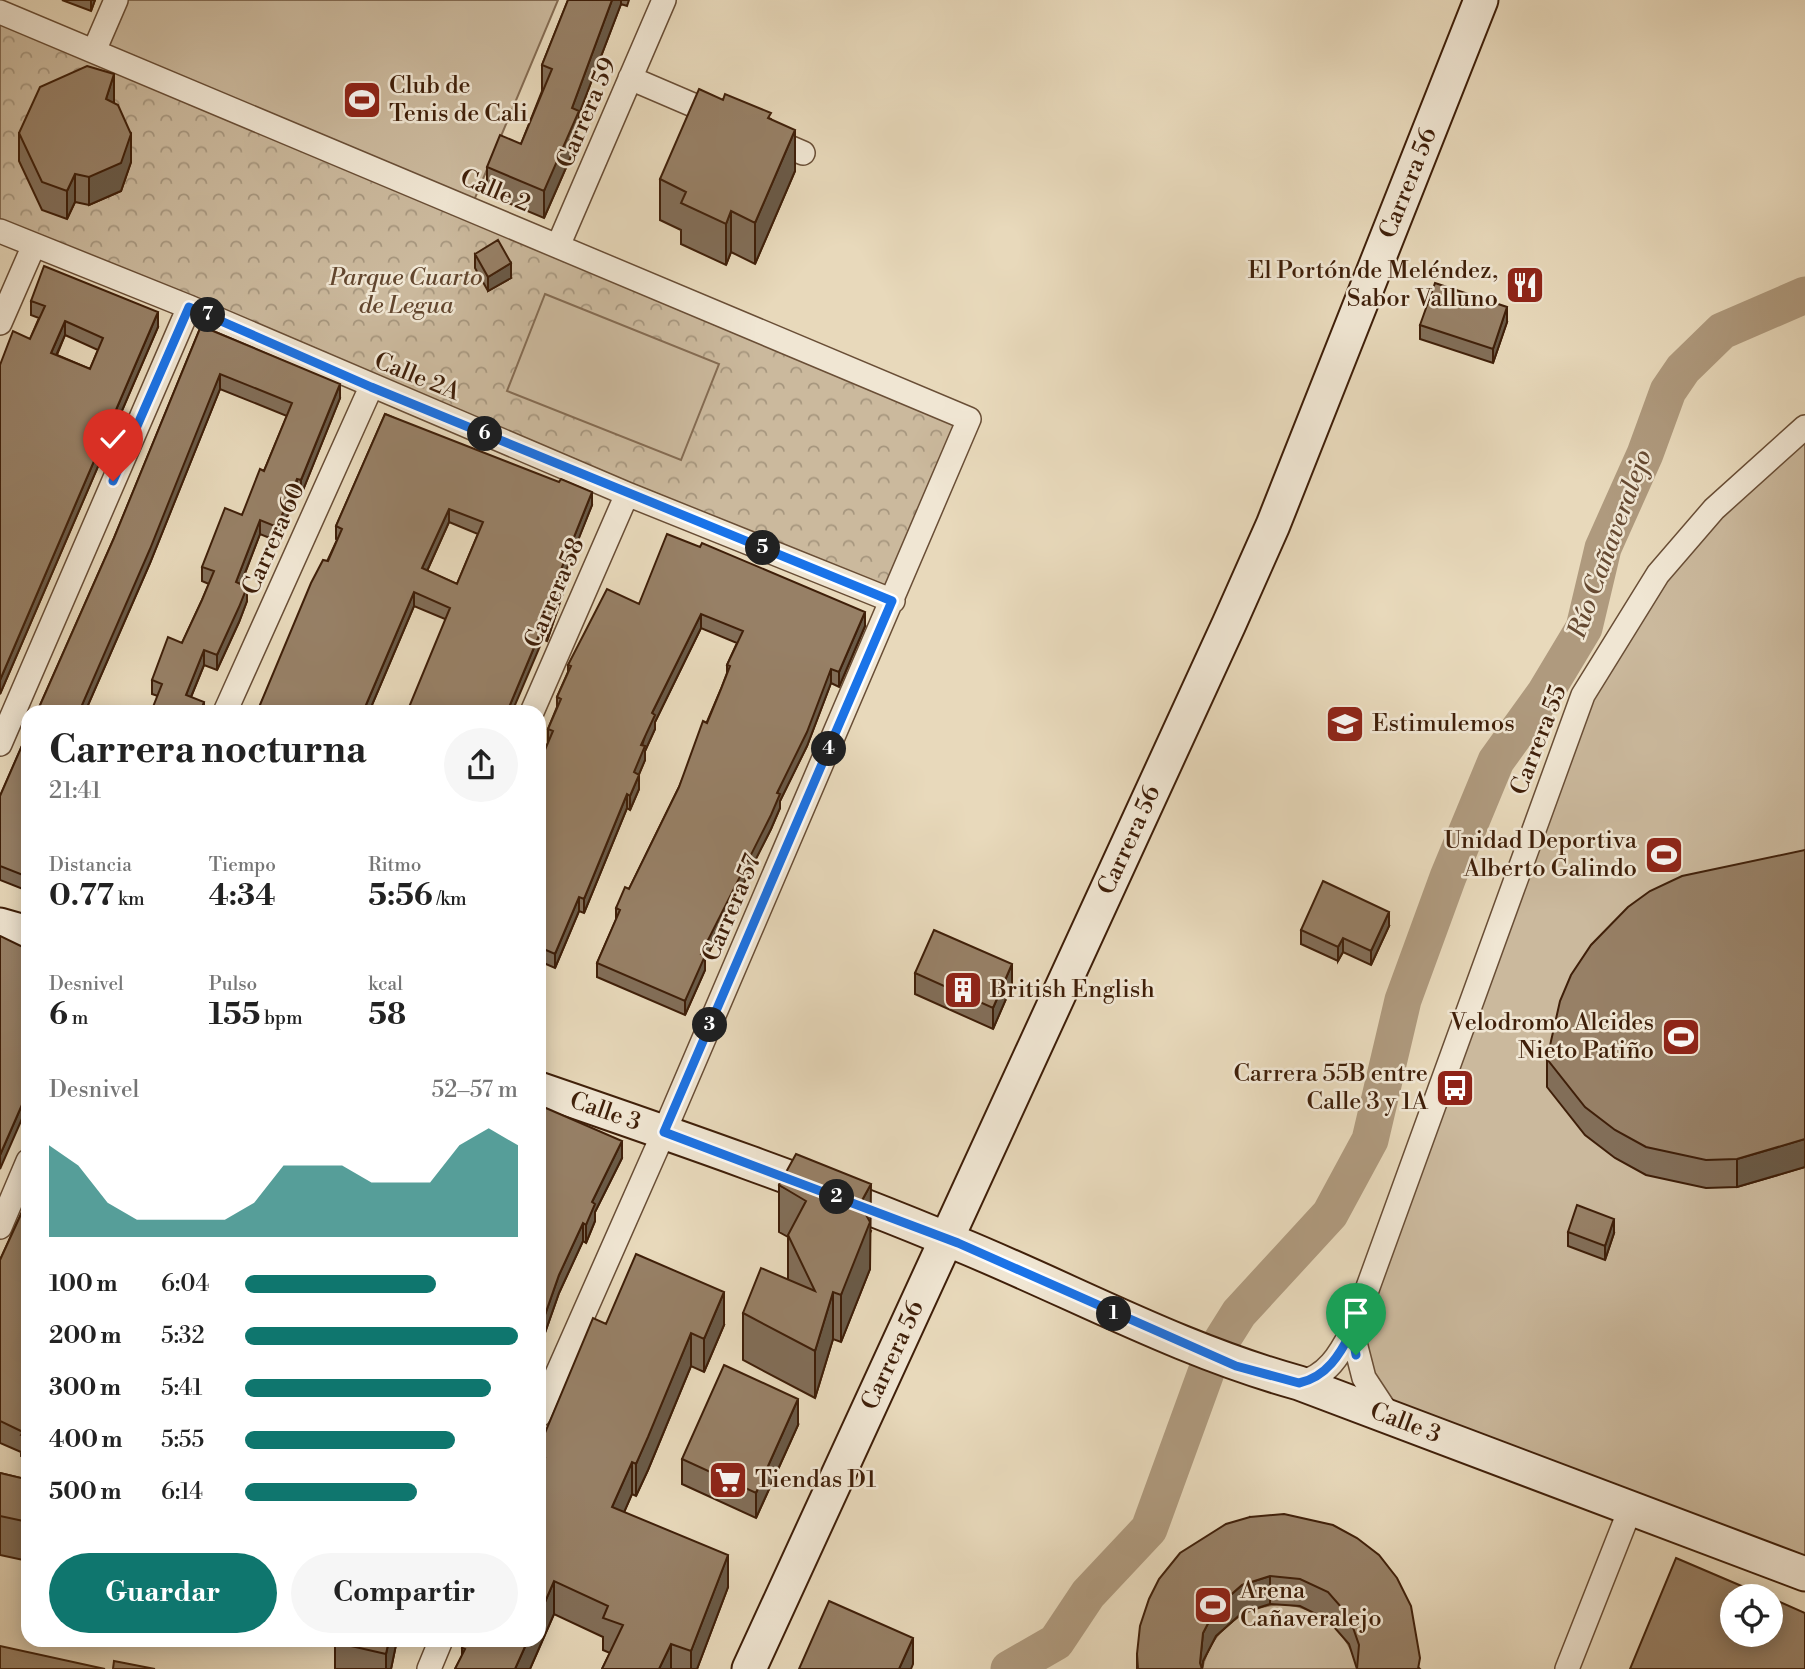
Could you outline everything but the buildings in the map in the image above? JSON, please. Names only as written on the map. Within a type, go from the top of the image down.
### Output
[{"type":"street","points":[[94,51],[116,0]]},
{"type":"street","name":"Carrera 59","points":[[558,246],[664,0]]},
{"type":"street","name":"Carrera 56","points":[[749,1669],[1273,525],[1481,0]]},
{"type":"street","name":"Calle 2","points":[[0,12],[969,419]]},
{"type":"street","points":[[630,78],[803,153]]},
{"type":"street","name":"Calle 2A","points":[[0,231],[189,307],[626,494],[892,601]]},
{"type":"street","points":[[0,323],[34,245]]},
{"type":"street","points":[[0,744],[189,307]]},
{"type":"street","name":"Carrera 60","points":[[228,705],[371,387]]},
{"type":"street","name":"Carrera 57","points":[[546,1399],[664,1132],[969,419]]},
{"type":"street","name":"Carrera 55","points":[[1299,1383],[1309,1381],[1338,1357],[1352,1331],[1583,695],[1658,574],[1714,509],[1805,427]]},
{"type":"street","name":"Carrera 58","points":[[535,705],[626,494]]},
{"type":"street","points":[[0,925],[21,931]]},
{"type":"street","name":"Calle 3","points":[[546,1091],[664,1132],[947,1239],[1178,1343],[1236,1366],[1299,1383],[1805,1574]]},
{"type":"street","points":[[0,1227],[21,1178]]},
{"type":"street","points":[[1352,1331],[1364,1378],[1392,1419]]},
{"type":"street","points":[[1567,1669],[1631,1507]]},
{"type":"street","points":[[429,1669],[438,1647]]},
{"type":"green space","name":"Club de Tenis de Cali","points":[[116,0],[558,0],[470,210],[94,51]]},
{"type":"green space","name":"Parque Cuarto de Legua","points":[[0,12],[969,419],[893,601],[0,231]]},
{"type":"green space","points":[[545,294],[719,364],[681,460],[507,391]]},
{"type":"green space","name":"Unidad Deportiva Alberto Galindo","points":[[1805,427],[1805,1574],[1392,1419],[1356,1355],[1583,695],[1658,574]]},
{"type":"green space","points":[[1283,1604],[1310,1610],[1331,1624],[1348,1643],[1358,1669],[1202,1669],[1213,1642],[1231,1622],[1255,1609]]},
{"type":"waterway","name":"Río Cañaveralejo","points":[[1009,1669],[1056,1642],[1088,1594],[1149,1529],[1212,1356],[1239,1313],[1330,1214],[1370,1140],[1403,1000],[1448,877],[1496,761],[1545,693],[1584,628],[1603,548],[1645,454],[1668,391],[1683,369],[1722,331],[1805,295]]},
{"type":"place","name":"Club de Tenis de Cali","points":[[362,100]]},
{"type":"place","name":"El Portón de Meléndez, Sabor Valluno","points":[[1525,285]]},
{"type":"place","name":"Estimulemos","points":[[1345,724]]},
{"type":"place","name":"Unidad Deportiva Alberto Galindo","points":[[1664,855]]},
{"type":"place","name":"British English","points":[[963,990]]},
{"type":"place","name":"Velodromo Alcides Nieto Patiño","points":[[1681,1037]]},
{"type":"place","name":"Carrera 55B entre Calle 3 y 1A","points":[[1455,1088]]},
{"type":"place","name":"Tiendas D1","points":[[728,1480]]},
{"type":"place","name":"Arena Cañaveralejo","points":[[1213,1605]]},
{"type":"route","points":[[113,481],[189,307],[626,494],[892,601],[664,1132],[958,1243],[1178,1343],[1236,1366],[1299,1383],[1309,1381],[1338,1357],[1352,1331],[1356,1355]]}]
